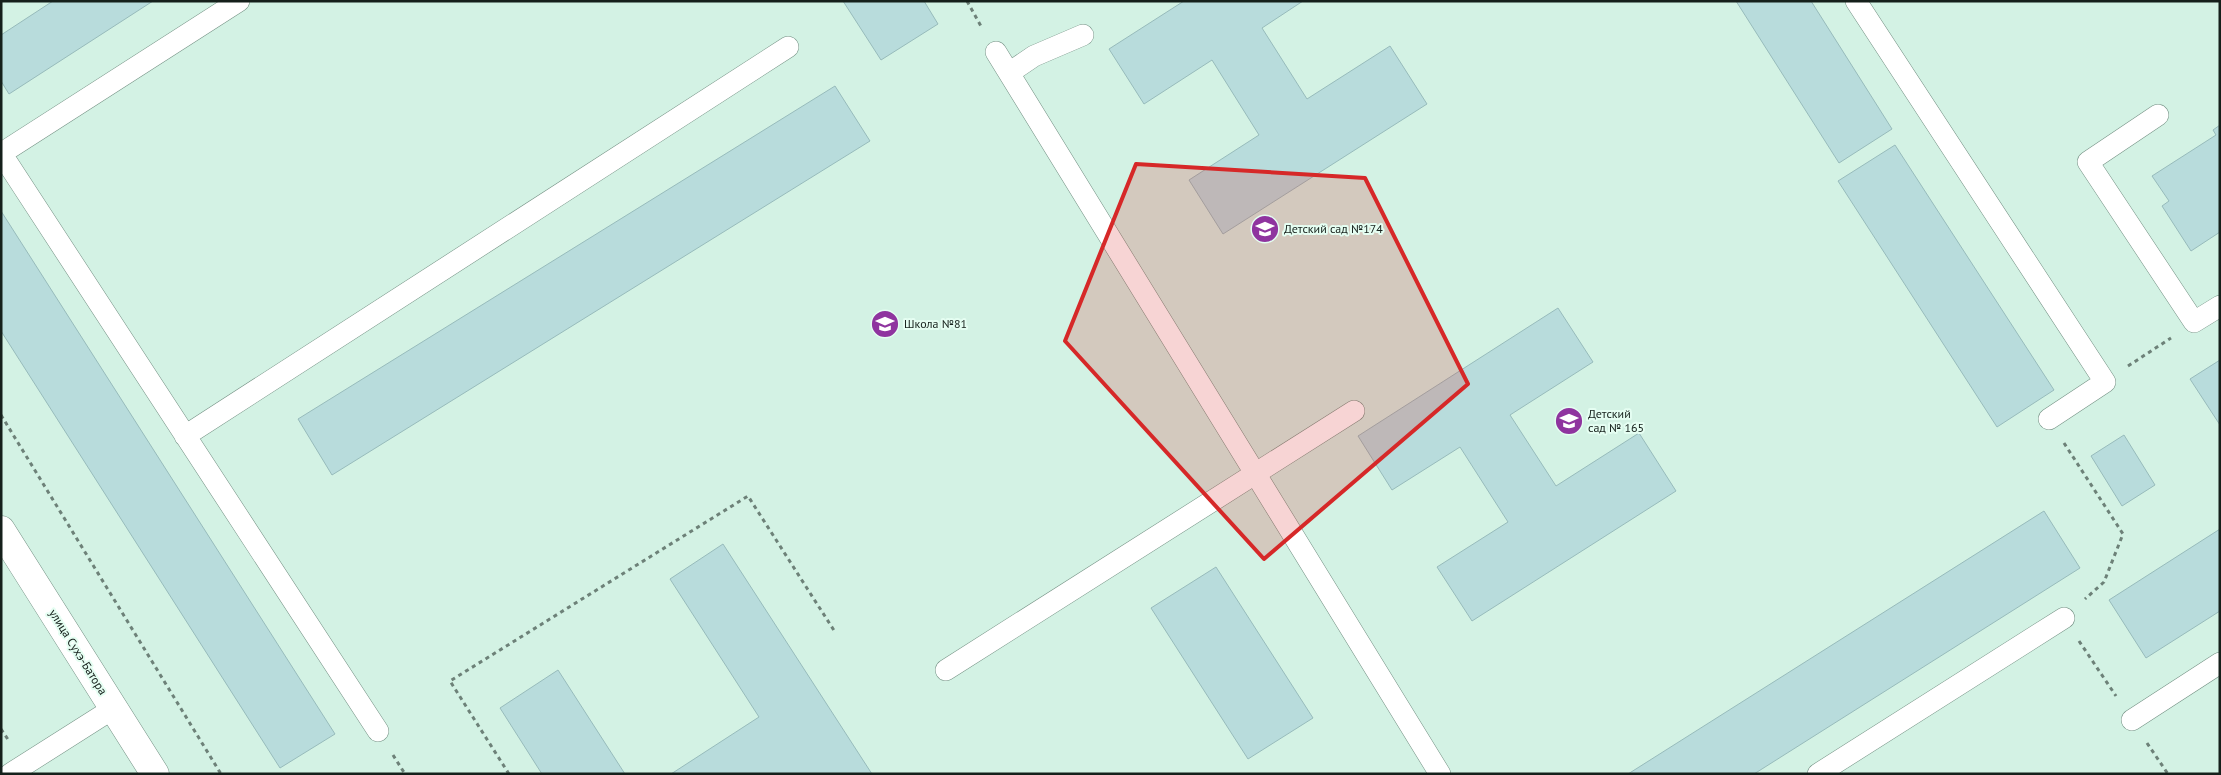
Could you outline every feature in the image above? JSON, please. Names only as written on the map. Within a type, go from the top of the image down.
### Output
[{"type":"street","name":"улица Сухэ-Батора","points":[[1,530],[155,774]]},
{"type":"lane","points":[[239,1],[1,153],[378,731]]},
{"type":"lane","points":[[1856,1],[2104,382],[2049,419]]},
{"type":"lane","points":[[1009,73],[1034,56],[1083,35]]},
{"type":"lane","points":[[185,436],[788,47]]},
{"type":"lane","points":[[996,52],[1440,774]]},
{"type":"lane","points":[[2158,115],[2088,162],[2194,322],[2220,306]]},
{"type":"lane","points":[[946,670],[1256,475],[1354,411]]},
{"type":"lane","points":[[1818,774],[2064,618]]},
{"type":"lane","points":[[2132,720],[2220,663]]},
{"type":"lane","points":[[10,774],[114,708]]},
{"type":"path","points":[[2104,382],[2194,322]]},
{"type":"path","points":[[1,415],[222,774]]},
{"type":"path","points":[[2049,419],[2123,534],[2104,582],[2064,618]]},
{"type":"path","points":[[509,774],[450,681],[748,496],[835,632]]},
{"type":"highlighted area","points":[[1136,164],[1365,178],[1468,384],[1264,559],[1065,341]]},
{"type":"building","points":[[53,1],[153,1],[9,94],[1,81],[1,35]]},
{"type":"building","points":[[843,1],[924,1],[938,24],[881,60]]},
{"type":"building","points":[[1184,1],[1303,1],[1262,28],[1307,99],[1390,46],[1427,104],[1223,234],[1189,180],[1259,135],[1212,60],[1144,104],[1109,49]]},
{"type":"building","points":[[1736,1],[1811,1],[1892,129],[1839,163]]},
{"type":"building","points":[[835,86],[870,141],[332,475],[298,419]]},
{"type":"building","points":[[2220,125],[2220,232],[2191,251],[2162,206],[2169,201],[2152,176],[2216,135],[2213,130]]},
{"type":"building","points":[[1895,145],[2054,390],[1997,427],[1838,181]]},
{"type":"building","points":[[1,211],[335,734],[280,768],[1,331]]},
{"type":"building","points":[[1558,308],[1593,362],[1510,415],[1556,486],[1639,433],[1676,491],[1472,621],[1437,567],[1508,522],[1460,447],[1392,490],[1358,436]]},
{"type":"building","points":[[2220,360],[2220,425],[2190,379]]},
{"type":"building","points":[[2124,435],[2155,485],[2122,506],[2091,456]]},
{"type":"building","points":[[2044,511],[2080,568],[1754,774],[1628,774]]},
{"type":"building","points":[[2220,529],[2220,611],[2146,658],[2109,600]]},
{"type":"building","points":[[723,544],[872,774],[671,774],[759,717],[670,579]]},
{"type":"building","points":[[1216,567],[1313,718],[1248,759],[1151,608]]},
{"type":"building","points":[[558,670],[625,774],[542,774],[500,708]]},
{"type":"place","name":"Детский сад №174","points":[[1265,229]]},
{"type":"place","name":"Школа №81","points":[[885,324]]},
{"type":"place","name":"Детский сад № 165","points":[[1569,421]]}]
